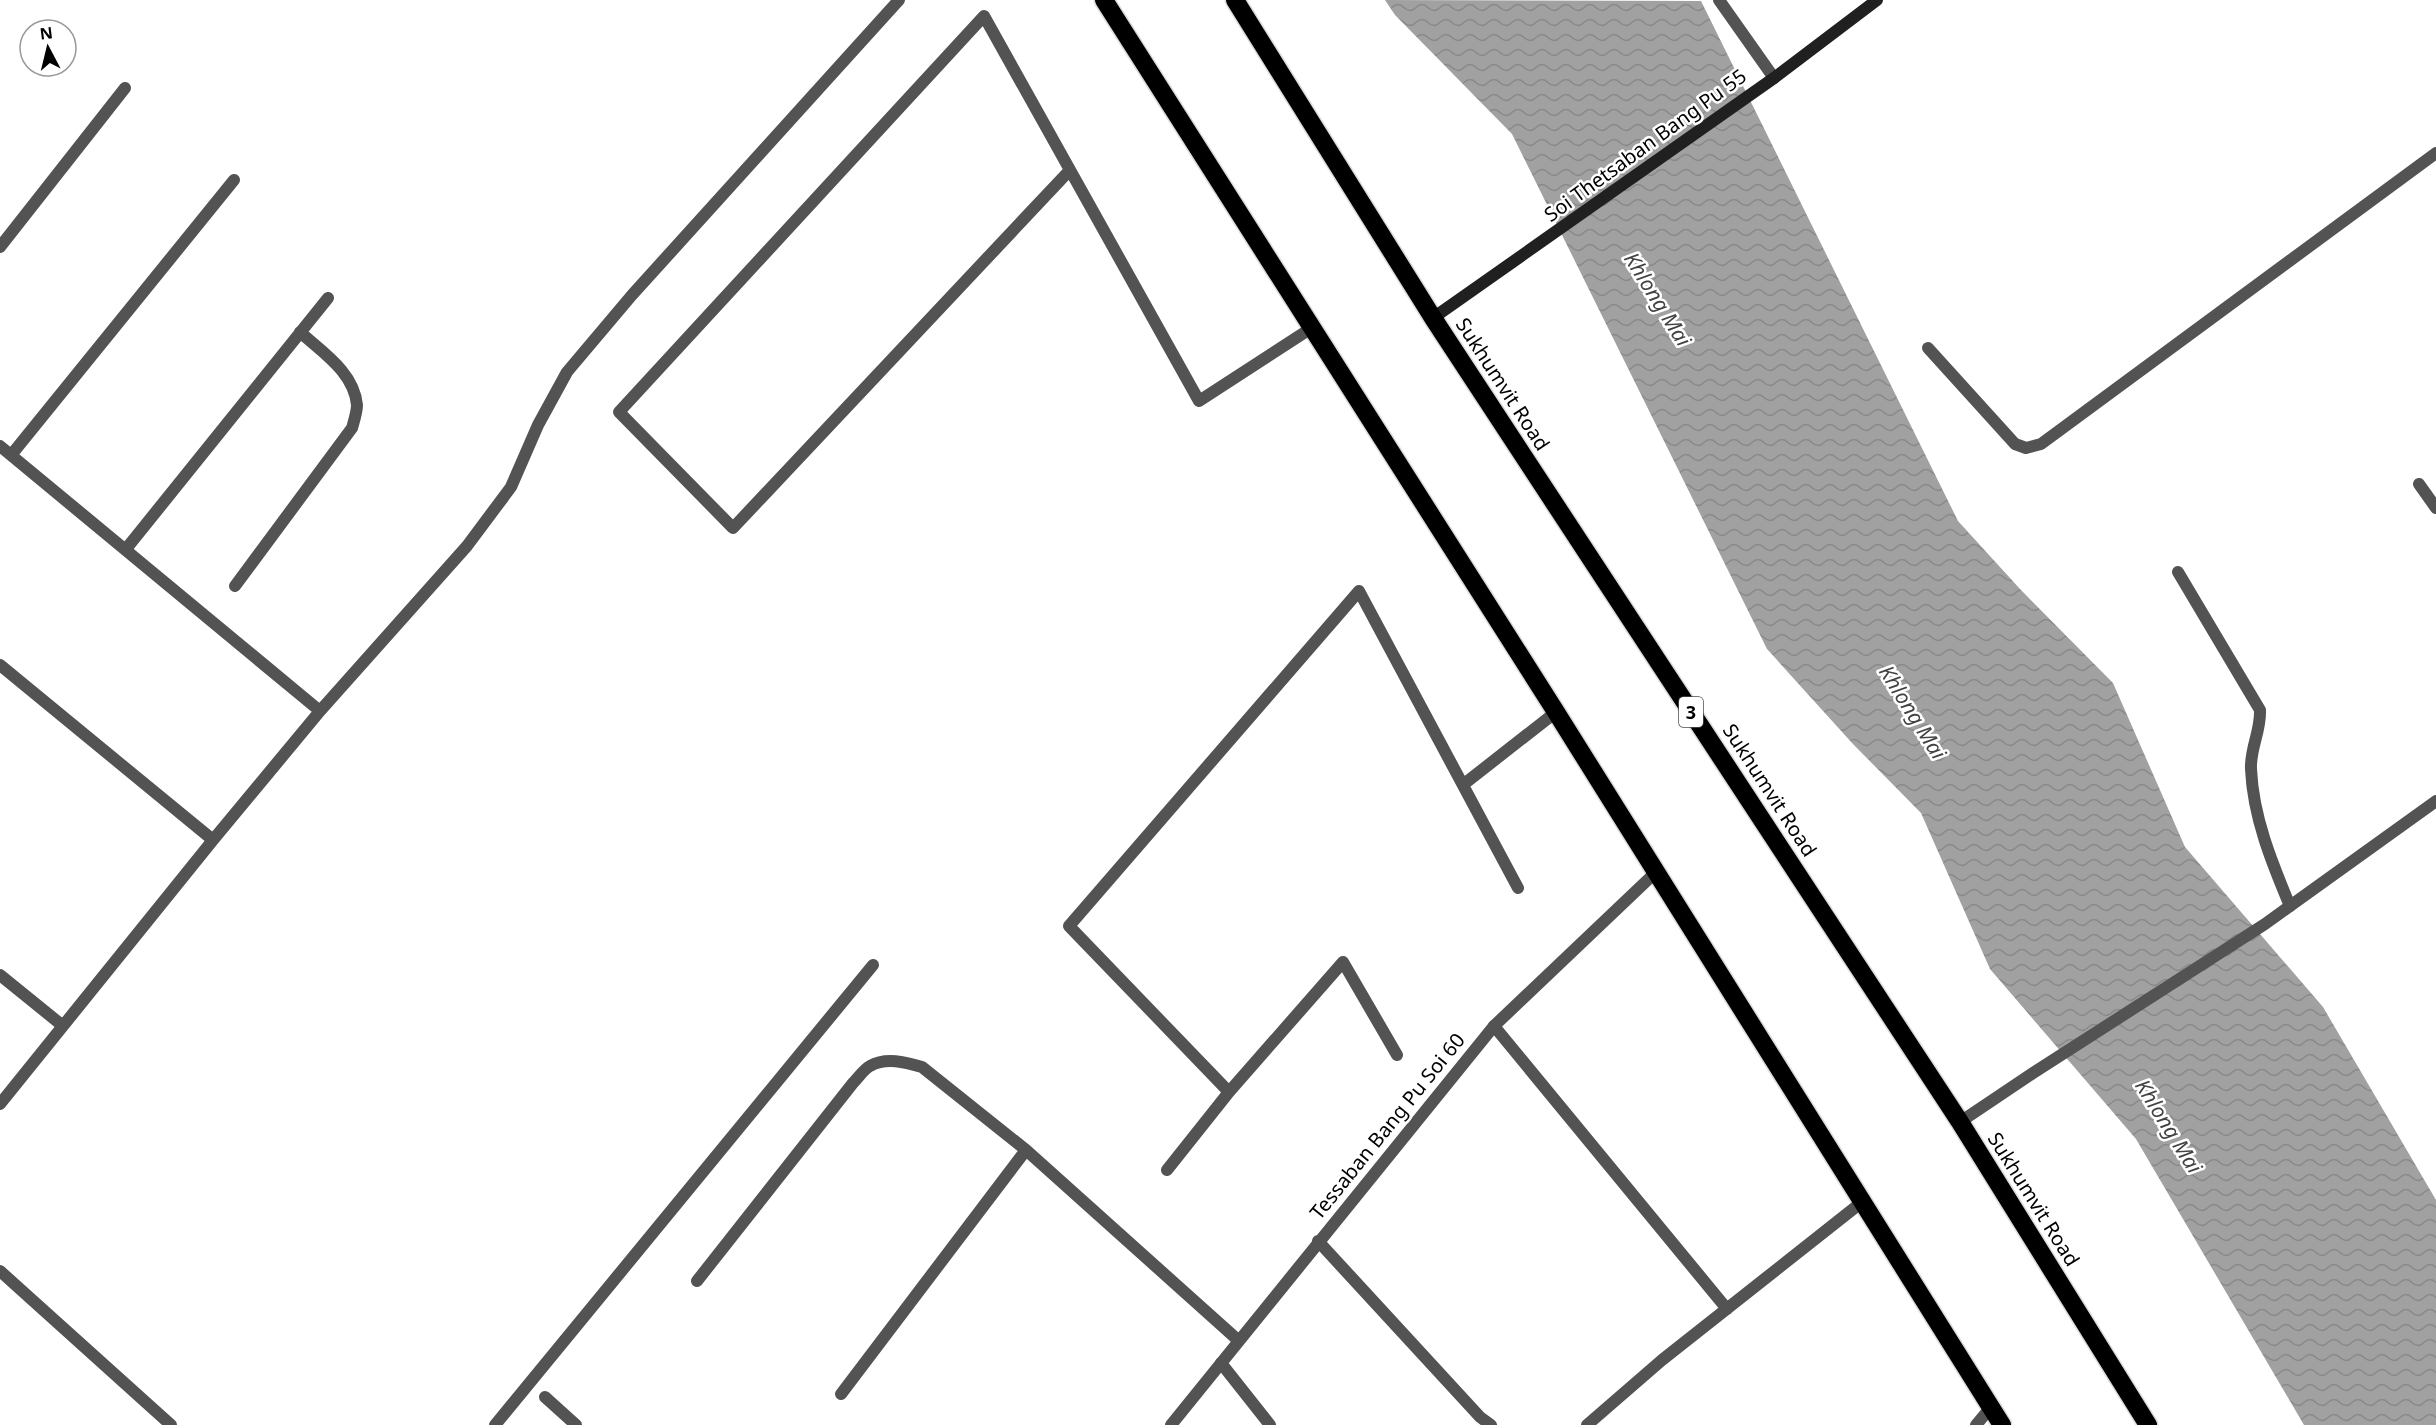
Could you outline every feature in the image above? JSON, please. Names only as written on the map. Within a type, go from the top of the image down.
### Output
[{"type":"highway","points":[[1104,0],[1556,712],[2002,1425]]},
{"type":"highway","name":"Sukhumvit Road","points":[[1234,0],[1432,318],[1960,1122],[2148,1425]]},
{"type":"street","points":[[0,1104],[320,711],[467,546],[511,487],[538,424],[567,372],[632,295],[899,0]]},
{"type":"street","points":[[1719,0],[1774,78]]},
{"type":"street","name":"Soi Thetsaban Bang Pu 55","points":[[1432,318],[1774,78],[1869,2]]},
{"type":"street","points":[[1070,170],[733,528],[619,412],[984,16],[1070,170],[1199,401],[1313,327]]},
{"type":"street","points":[[0,247],[125,88]]},
{"type":"street","points":[[1928,348],[2015,444],[2026,448],[2041,444],[2436,153]]},
{"type":"street","points":[[12,454],[234,180]]},
{"type":"street","points":[[126,549],[328,298]]},
{"type":"street","points":[[236,586],[352,428],[357,406],[349,380],[300,332]]},
{"type":"street","points":[[0,446],[320,711]]},
{"type":"street","points":[[2420,484],[2436,508]]},
{"type":"street","points":[[2178,572],[2260,710],[2261,725],[2253,744],[2251,767],[2254,797],[2269,856],[2290,906]]},
{"type":"street","points":[[1229,1092],[1070,926],[1359,591],[1518,888]]},
{"type":"street","points":[[0,665],[213,840]]},
{"type":"street","points":[[1464,784],[1556,712]]},
{"type":"street","points":[[1960,1122],[2033,1072],[2265,924],[2436,801]]},
{"type":"street","name":"Tessaban Bang Pu Soi 60","points":[[1171,1425],[1494,1026],[1656,872]]},
{"type":"street","points":[[1167,1170],[1229,1092],[1343,962],[1396,1055]]},
{"type":"street","points":[[495,1425],[873,965]]},
{"type":"street","points":[[0,975],[63,1026]]},
{"type":"street","points":[[1494,1026],[1727,1309]]},
{"type":"street","points":[[697,1281],[853,1083],[870,1066],[890,1060],[922,1067],[1026,1150],[1239,1341]]},
{"type":"street","points":[[842,1394],[1026,1150]]},
{"type":"street","points":[[1587,1425],[1662,1360],[1862,1202]]},
{"type":"street","points":[[1318,1241],[1480,1417],[1491,1425]]},
{"type":"street","points":[[0,1271],[171,1425]]},
{"type":"street","points":[[1221,1363],[1269,1425]]},
{"type":"street","points":[[545,1397],[576,1425]]},
{"type":"street","points":[[1976,1425],[1991,1407]]},
{"type":"water","name":"Khlong Mai","points":[[1385,0],[1701,1],[1958,521],[2020,589],[2113,683],[2185,847],[2323,1007],[2436,1200],[2436,1425],[2304,1425],[2136,1139],[1990,969],[1921,813],[1853,744],[1767,649],[1512,134],[1395,15]]}]
